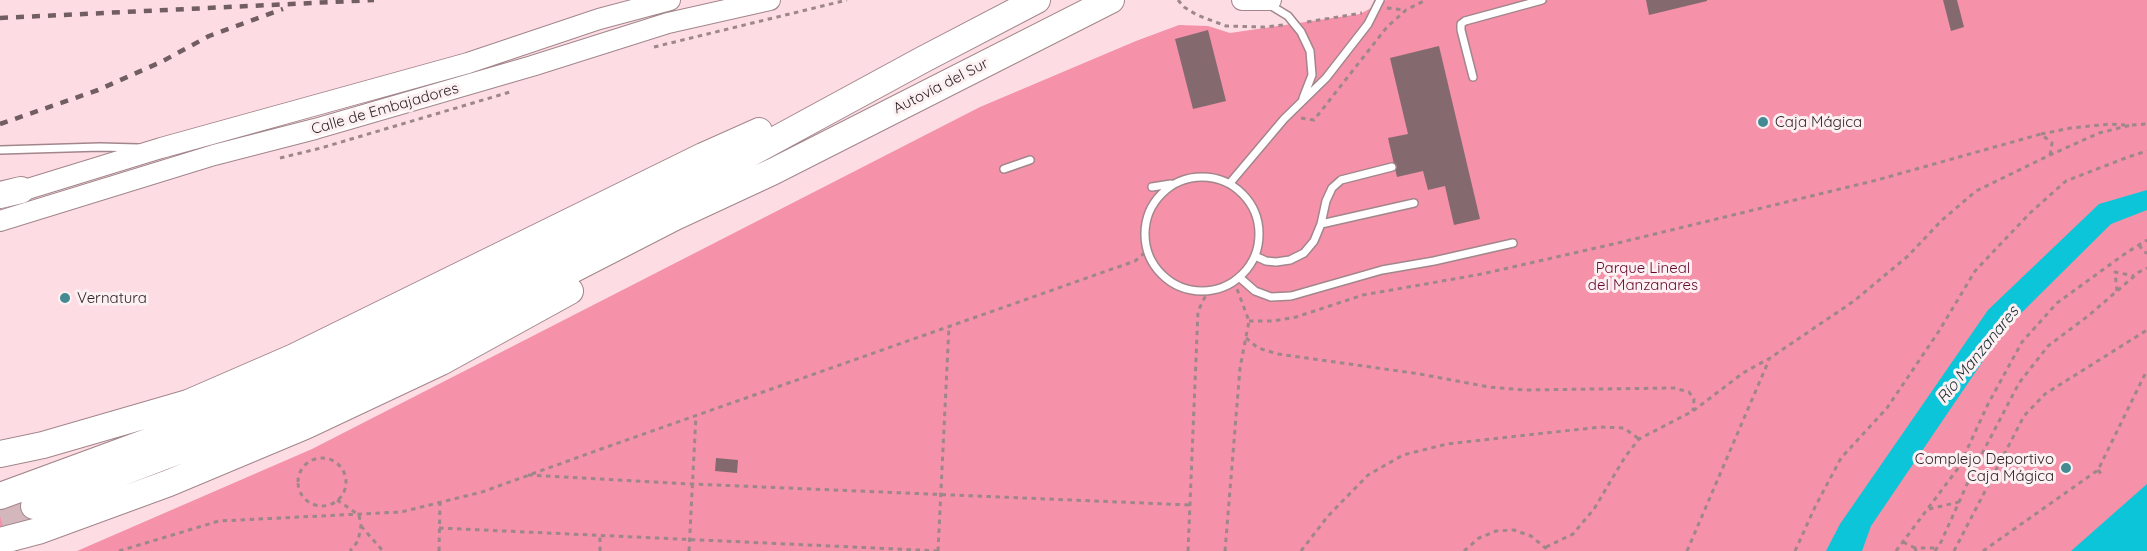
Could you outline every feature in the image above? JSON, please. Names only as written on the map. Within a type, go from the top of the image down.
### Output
[{"type":"highway","points":[[0,496],[150,441],[298,379],[510,277],[693,184],[1037,0]]},
{"type":"highway","name":"Autovía del Sur","points":[[36,518],[190,474],[305,426],[441,362],[695,222],[772,172],[1106,2]]},
{"type":"highway","points":[[0,454],[43,445],[188,404],[294,357],[703,156],[924,59]]},
{"type":"highway","points":[[0,436],[60,425],[294,357]]},
{"type":"highway","points":[[0,541],[36,518]]},
{"type":"highway","points":[[1,551],[36,518]]},
{"type":"main road","name":"Calle de Embajadores","points":[[7,194],[161,148],[468,63],[599,19],[670,0]]},
{"type":"main road","name":"Calle de Embajadores","points":[[0,221],[214,155],[315,129],[503,75],[668,23],[770,0]]},
{"type":"main road","points":[[1242,0],[1270,0]]},
{"type":"main road","points":[[214,155],[214,146],[251,135],[267,120]]},
{"type":"lane","points":[[1263,0],[1288,16],[1301,32],[1310,51],[1312,75],[1302,102]]},
{"type":"lane","points":[[1230,183],[1284,119],[1326,78],[1368,24],[1380,0]]},
{"type":"lane","points":[[1473,77],[1461,24],[1518,3],[1542,0]]},
{"type":"lane","points":[[0,150],[161,148]]},
{"type":"lane","points":[[1004,169],[1030,159]]},
{"type":"lane","points":[[1255,256],[1276,262],[1290,260],[1304,253],[1314,241],[1332,188],[1341,180],[1392,167]]},
{"type":"lane","points":[[1152,188],[1192,177],[1212,176],[1230,183],[1245,195],[1256,212],[1260,231],[1255,256],[1248,268],[1237,279],[1222,288],[1208,291],[1189,290],[1171,282],[1156,268],[1147,251],[1146,223],[1150,210],[1160,195],[1174,183]]},
{"type":"lane","points":[[1321,224],[1414,203]]},
{"type":"lane","points":[[1237,279],[1255,291],[1271,297],[1291,296],[1382,270],[1513,243]]},
{"type":"path","points":[[644,50],[847,0]]},
{"type":"path","points":[[1292,113],[1301,118],[1314,120],[1387,27],[1406,10],[1426,0]]},
{"type":"path","points":[[280,158],[321,148],[514,90]]},
{"type":"path","points":[[1249,321],[1273,321],[1296,317],[1363,295],[1482,274],[1622,242],[1877,180],[2041,134],[2100,125],[2147,124]]},
{"type":"path","points":[[1546,547],[1573,534],[1594,509],[1625,457],[1639,439],[1693,411],[1743,373],[1770,358],[1854,301],[1908,256],[1941,221],[1976,192],[2099,133],[2131,125]]},
{"type":"path","points":[[2041,134],[2052,143],[2050,155]]},
{"type":"path","points":[[1795,551],[1841,458],[1887,408],[1939,331],[1975,271],[2030,213],[2066,181],[2128,156],[2147,151]]},
{"type":"path","points":[[1896,551],[1959,467],[1988,404],[2022,342],[2057,303],[2147,240]]},
{"type":"path","points":[[2139,245],[2147,253]]},
{"type":"path","points":[[119,551],[219,521],[401,512],[482,492],[1135,261],[1147,251]]},
{"type":"path","points":[[2109,265],[2115,272],[2117,291]]},
{"type":"path","points":[[1903,542],[1916,550],[1936,549],[2019,383],[2048,346],[2147,268]]},
{"type":"path","points":[[2115,272],[2134,276]]},
{"type":"path","points":[[1225,551],[1240,368],[1249,321],[1237,279]]},
{"type":"path","points":[[1188,551],[1198,312],[1208,291]]},
{"type":"path","points":[[440,528],[939,551],[949,326]]},
{"type":"path","points":[[1954,551],[2024,416],[2045,394],[2147,330]]},
{"type":"path","points":[[1246,338],[1258,348],[1278,354],[1420,374],[1489,387],[1524,390],[1674,388],[1689,392],[1694,399],[1693,411]]},
{"type":"path","points":[[1687,551],[1770,358]]},
{"type":"path","points":[[1983,551],[2098,470],[2147,370]]},
{"type":"path","points":[[689,551],[696,415]]},
{"type":"path","points":[[1301,551],[1328,516],[1368,475],[1403,454],[1447,444],[1600,427],[1624,428],[1639,439]]},
{"type":"path","points":[[318,458],[333,461],[339,466],[345,479],[342,494],[337,500],[322,506],[307,501],[298,488],[300,472],[304,465],[318,458]]},
{"type":"path","points":[[2098,470],[2102,475]]},
{"type":"path","points":[[527,475],[1190,505]]},
{"type":"path","points":[[337,500],[359,515],[361,526],[358,541],[350,551]]},
{"type":"path","points":[[1927,510],[1959,501]]},
{"type":"path","points":[[439,551],[440,502]]},
{"type":"path","points":[[361,526],[383,551]]},
{"type":"path","points":[[1464,551],[1479,538],[1496,531],[1514,530],[1531,536],[1549,551]]},
{"type":"path","points":[[600,536],[600,551]]},
{"type":"path","points":[[813,546],[813,551]]},
{"type":"green space","name":"Parque Lineal del Manzanares","points":[[1386,0],[2147,0],[2147,551],[77,551],[312,449],[980,107],[1136,41],[1179,25],[1208,26],[1230,33],[1360,14]]},
{"type":"green space","points":[[24,500],[31,516],[0,529],[0,509]]},
{"type":"water","name":"Río Manzanares","points":[[2147,190],[2147,210],[2111,224],[2004,330],[1871,526],[1862,551],[1826,551],[1840,524],[1988,310],[2099,204]]},
{"type":"water","points":[[2147,484],[2147,551],[2071,551]]},
{"type":"building","points":[[1646,0],[1707,0],[1707,1],[1649,15]]},
{"type":"building","points":[[1943,0],[1957,0],[1964,27],[1951,31]]},
{"type":"building","points":[[1208,30],[1226,101],[1193,109],[1175,39]]},
{"type":"building","points":[[1439,46],[1480,219],[1454,225],[1445,186],[1428,190],[1423,171],[1397,177],[1388,138],[1408,134],[1390,58]]},
{"type":"building","points":[[716,458],[738,460],[737,473],[715,471]]},
{"type":"tunnel","points":[[0,516],[34,506]]},
{"type":"railway","points":[[0,18],[374,0]]},
{"type":"railway","points":[[0,124],[98,90],[161,62],[209,36],[283,9]]},
{"type":"place","name":"Caja Mágica","points":[[1763,122]]},
{"type":"place","name":"Vernatura","points":[[65,298]]},
{"type":"place","name":"Complejo Deportivo Caja Mágica","points":[[2066,468]]}]
